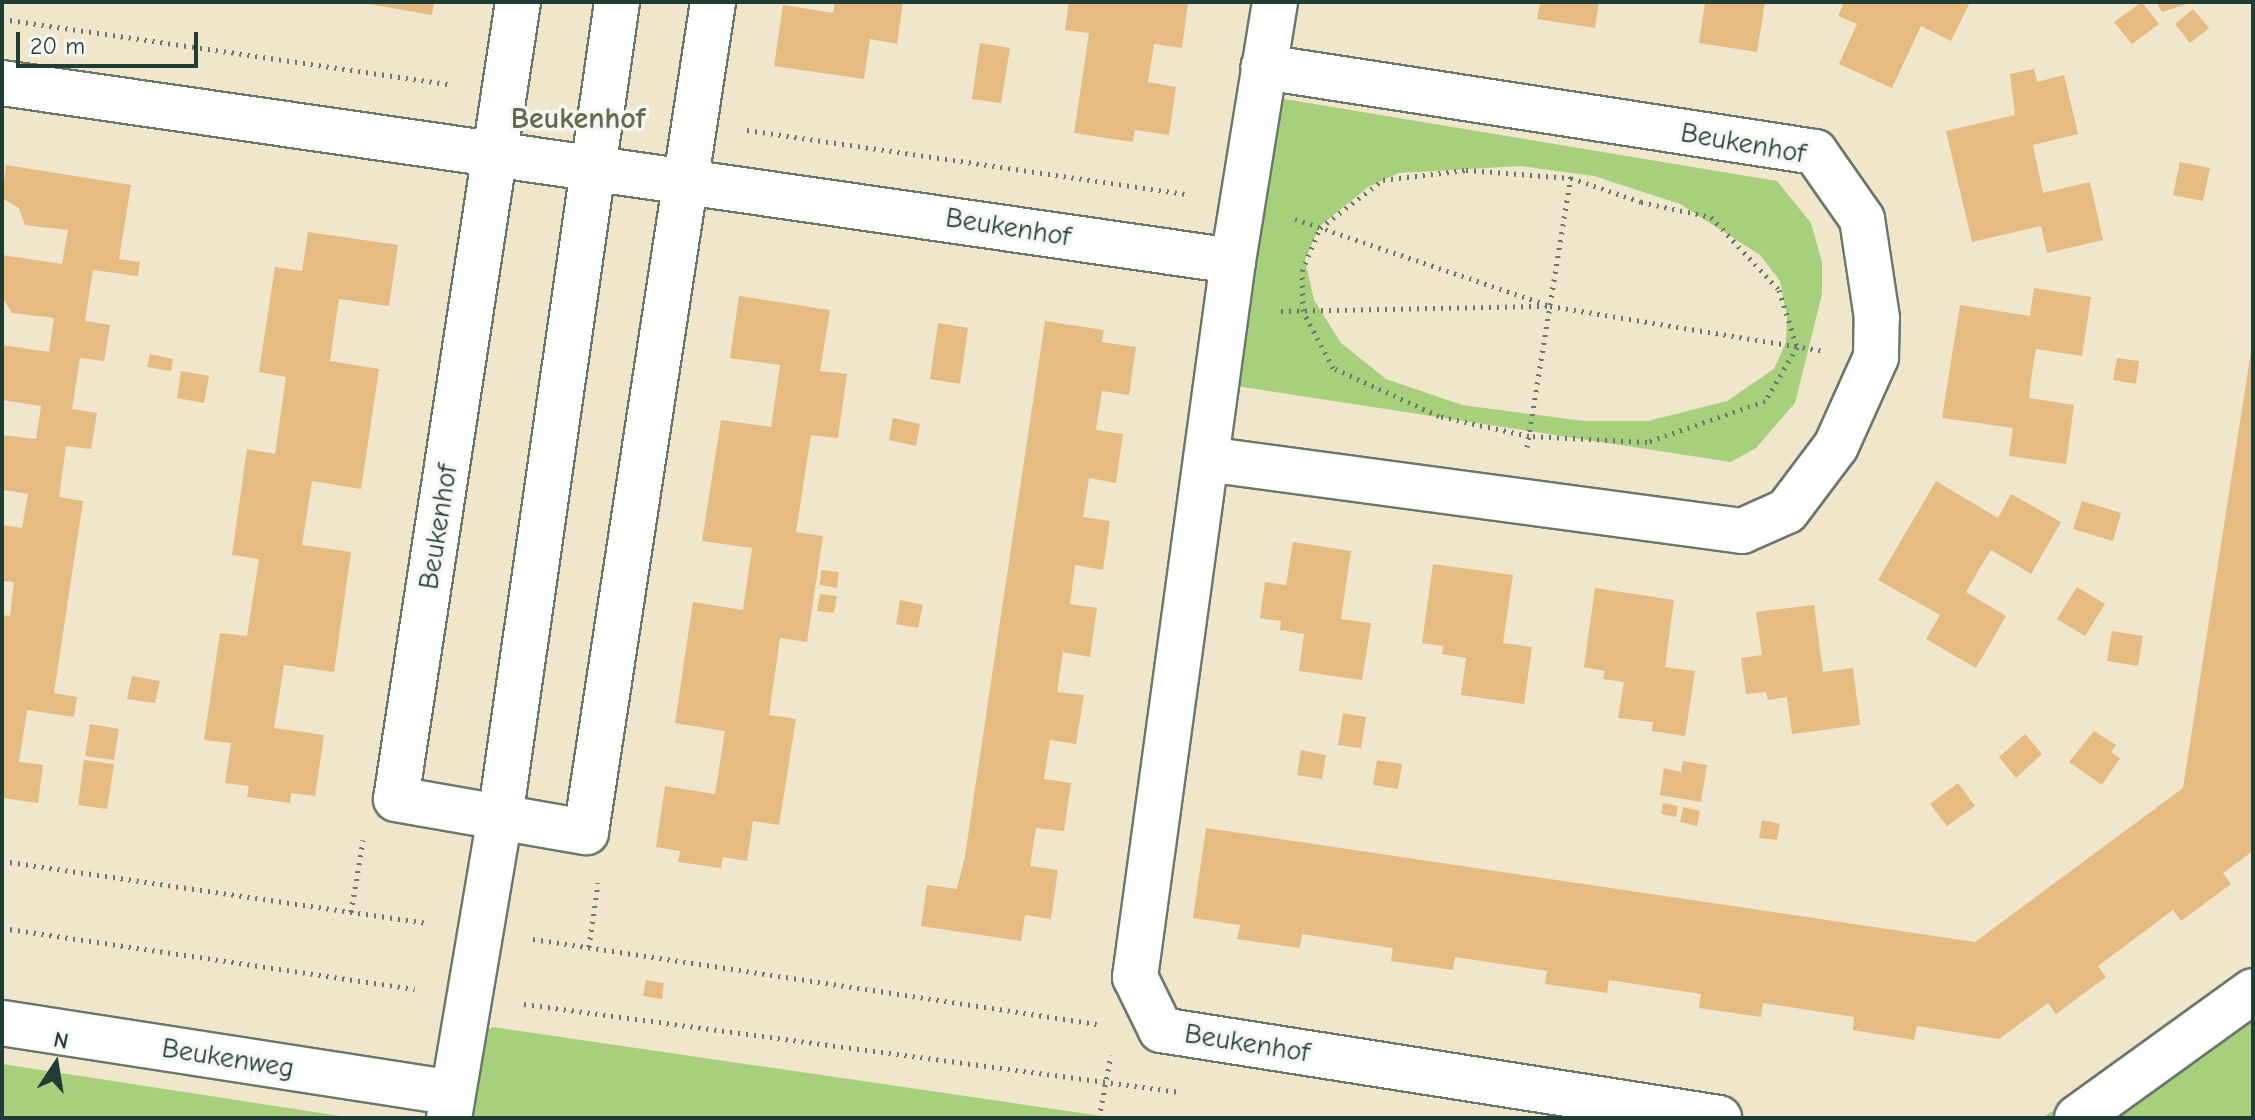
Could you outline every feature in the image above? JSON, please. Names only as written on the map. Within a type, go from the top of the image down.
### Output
[{"type":"street","name":"Beukenhof","points":[[396,799],[518,2]]},
{"type":"street","points":[[451,1106],[500,818],[617,2]]},
{"type":"street","points":[[396,799],[586,832],[713,2]]},
{"type":"street","name":"Beukenhof","points":[[1275,2],[1233,261],[1132,1014],[1161,1030],[1719,1118]]},
{"type":"street","name":"Beukenhof","points":[[1206,459],[1742,531],[1787,511],[1836,446],[1876,357],[1877,318],[1862,219],[1815,152],[1264,67]]},
{"type":"street","name":"Beukenhof","points":[[2,83],[495,151],[1233,261]]},
{"type":"street","points":[[2077,1118],[2253,991]]},
{"type":"street","name":"Beukenweg","points":[[2,1023],[451,1106]]},
{"type":"path","points":[[1518,501],[1579,116]]},
{"type":"path","points":[[1466,170],[1571,178],[1641,202],[1711,217],[1779,290],[1797,347],[1765,401],[1647,442],[1529,436],[1439,416],[1333,368],[1303,311],[1302,271],[1320,228],[1383,180],[1466,170]]},
{"type":"path","points":[[351,912],[366,819],[396,799]]},
{"type":"path","points":[[2,861],[481,931],[1132,1014],[1105,1082],[1099,1118]]},
{"type":"path","points":[[2,928],[471,997],[1183,1092]]},
{"type":"green space","points":[[1272,97],[1777,181],[1811,223],[1822,262],[1822,294],[1795,403],[1756,448],[1731,462],[1230,385]],"holes":[[[1521,166],[1594,176],[1680,204],[1760,255],[1780,281],[1787,317],[1786,342],[1774,369],[1727,401],[1648,421],[1584,421],[1462,405],[1386,379],[1341,343],[1314,300],[1305,260],[1319,227],[1368,187],[1399,173]]]},
{"type":"green space","points":[[2253,994],[2253,1118],[2041,1118]]},
{"type":"green space","points":[[493,1027],[1115,1118],[470,1118],[482,1032]]},
{"type":"green space","points":[[2,1064],[353,1118],[2,1118]]},
{"type":"building","points":[[357,2],[434,2],[432,15]]},
{"type":"building","points":[[835,2],[903,2],[897,44],[870,39],[864,79],[774,66],[783,5],[833,13]]},
{"type":"building","points":[[1069,2],[1188,2],[1182,48],[1154,44],[1148,82],[1176,87],[1169,135],[1135,130],[1133,142],[1074,133],[1089,33],[1065,30]]},
{"type":"building","points":[[1540,2],[1599,2],[1595,28],[1537,19]]},
{"type":"building","points":[[1705,2],[1765,2],[1757,52],[1699,43]]},
{"type":"building","points":[[1844,2],[1970,2],[1951,41],[1921,26],[1892,88],[1839,64],[1857,24],[1838,16]]},
{"type":"building","points":[[2142,2],[2159,24],[2132,44],[2114,22]]},
{"type":"building","points":[[2156,2],[2190,2],[2190,3],[2162,12]]},
{"type":"building","points":[[2193,9],[2209,28],[2190,43],[2175,24]]},
{"type":"building","points":[[980,43],[1010,48],[1001,103],[972,99]]},
{"type":"building","points":[[2034,69],[2037,82],[2064,75],[2078,134],[2033,145],[2043,193],[2090,182],[2103,240],[2047,253],[2041,226],[1972,242],[1946,131],[2015,115],[2010,74]]},
{"type":"building","points":[[2180,162],[2210,168],[2203,201],[2173,195]]},
{"type":"building","points":[[6,165],[131,185],[119,259],[140,262],[138,276],[93,270],[85,321],[110,325],[104,361],[80,358],[72,409],[97,413],[91,449],[66,446],[59,497],[83,501],[54,693],[77,697],[74,717],[27,710],[19,762],[43,765],[38,803],[2,798],[2,615],[10,616],[14,582],[2,581],[2,525],[22,528],[28,494],[2,490],[2,435],[36,439],[41,406],[2,400],[2,345],[49,352],[54,318],[12,313],[2,297],[2,255],[62,264],[68,230],[25,225],[19,208],[2,198]]},
{"type":"building","points":[[308,232],[398,245],[389,306],[339,299],[330,361],[379,369],[361,489],[312,481],[302,545],[351,552],[334,672],[284,665],[274,728],[324,735],[315,796],[291,793],[290,803],[247,797],[249,786],[225,783],[231,743],[204,740],[220,633],[247,636],[259,559],[232,555],[247,449],[275,454],[286,377],[259,372],[275,267],[302,271]]},
{"type":"building","points":[[2034,288],[2091,297],[2082,356],[2036,349],[2032,373],[2029,398],[2074,405],[2066,464],[2009,456],[2013,428],[1942,418],[1960,305],[2030,316]]},
{"type":"building","points":[[739,296],[830,310],[820,371],[847,374],[838,438],[811,435],[796,532],[823,536],[807,642],[780,638],[769,715],[796,719],[779,825],[753,821],[747,861],[723,857],[721,868],[678,862],[680,851],[656,847],[665,786],[715,794],[725,731],[675,723],[693,602],[743,610],[752,548],[702,541],[721,420],[771,427],[780,365],[730,358]]},
{"type":"building","points":[[1045,321],[1104,330],[1102,342],[1136,347],[1129,395],[1102,391],[1096,430],[1123,434],[1116,483],[1089,478],[1083,517],[1110,521],[1103,570],[1075,565],[1070,604],[1097,608],[1090,657],[1063,652],[1057,692],[1084,695],[1076,744],[1050,740],[1044,779],[1071,783],[1064,831],[1036,828],[1030,866],[1058,870],[1051,919],[1025,915],[1021,941],[921,926],[927,885],[957,889],[965,856]]},
{"type":"building","points":[[938,323],[968,328],[960,384],[930,379]]},
{"type":"building","points":[[2253,339],[2253,851],[2223,873],[2231,884],[2181,921],[2173,910],[2098,966],[2106,977],[2056,1014],[2048,1003],[1999,1039],[1917,1026],[1914,1040],[1853,1030],[1854,1017],[1763,1003],[1761,1017],[1699,1008],[1701,994],[1609,980],[1607,993],[1545,984],[1547,971],[1455,957],[1453,970],[1391,961],[1393,948],[1302,934],[1300,948],[1237,939],[1240,925],[1193,918],[1206,828],[1975,942],[2183,788]]},
{"type":"building","points":[[150,354],[173,359],[171,371],[147,367]]},
{"type":"building","points":[[2117,358],[2139,361],[2136,384],[2113,380]]},
{"type":"building","points":[[181,371],[209,376],[204,403],[177,398]]},
{"type":"building","points":[[893,418],[920,424],[916,446],[889,440]]},
{"type":"building","points":[[1936,481],[1998,518],[2011,494],[2061,522],[2031,574],[1991,550],[1978,571],[1966,592],[2006,616],[1976,668],[1926,639],[1940,615],[1878,580]]},
{"type":"building","points":[[2082,501],[2121,513],[2113,541],[2073,529]]},
{"type":"building","points":[[1293,542],[1351,551],[1341,619],[1371,623],[1362,680],[1299,671],[1304,634],[1280,630],[1281,621],[1260,618],[1265,582],[1286,585]]},
{"type":"building","points":[[1433,564],[1513,575],[1503,643],[1532,647],[1524,704],[1461,695],[1466,658],[1442,654],[1443,646],[1422,643]]},
{"type":"building","points":[[821,570],[839,572],[837,588],[820,585]]},
{"type":"building","points":[[2077,587],[2105,604],[2085,636],[2057,619]]},
{"type":"building","points":[[1595,588],[1674,600],[1665,667],[1695,671],[1685,736],[1652,731],[1653,722],[1618,718],[1624,682],[1603,679],[1605,671],[1584,667]]},
{"type":"building","points":[[820,594],[837,596],[834,613],[817,611]]},
{"type":"building","points":[[900,600],[923,605],[918,628],[896,624]]},
{"type":"building","points":[[1814,605],[1823,672],[1853,668],[1860,725],[1792,734],[1787,697],[1768,700],[1766,692],[1746,694],[1741,658],[1762,655],[1756,612]]},
{"type":"building","points":[[2112,631],[2143,636],[2138,666],[2107,661]]},
{"type":"building","points":[[132,676],[160,681],[155,703],[127,699]]},
{"type":"building","points":[[1343,713],[1366,717],[1361,748],[1338,745]]},
{"type":"building","points":[[90,724],[119,729],[114,760],[85,756]]},
{"type":"building","points":[[2094,731],[2116,745],[2111,752],[2120,758],[2102,785],[2069,762]]},
{"type":"building","points":[[2025,734],[2042,754],[2016,778],[1999,757]]},
{"type":"building","points":[[1301,750],[1326,755],[1322,779],[1297,775]]},
{"type":"building","points":[[84,760],[114,764],[107,809],[78,805]]},
{"type":"building","points":[[1377,760],[1402,764],[1398,789],[1373,785]]},
{"type":"building","points":[[1683,761],[1707,765],[1701,802],[1660,795],[1664,768],[1681,772]]},
{"type":"building","points":[[1958,783],[1975,806],[1947,826],[1930,804]]},
{"type":"building","points":[[1663,803],[1678,806],[1676,817],[1661,814]]},
{"type":"building","points":[[1683,807],[1700,811],[1697,826],[1680,822]]},
{"type":"building","points":[[1762,820],[1780,824],[1777,840],[1759,838]]},
{"type":"building","points":[[646,980],[664,983],[662,999],[643,996]]},
{"type":"district","name":"Beukenhof","points":[[578,119]]}]
